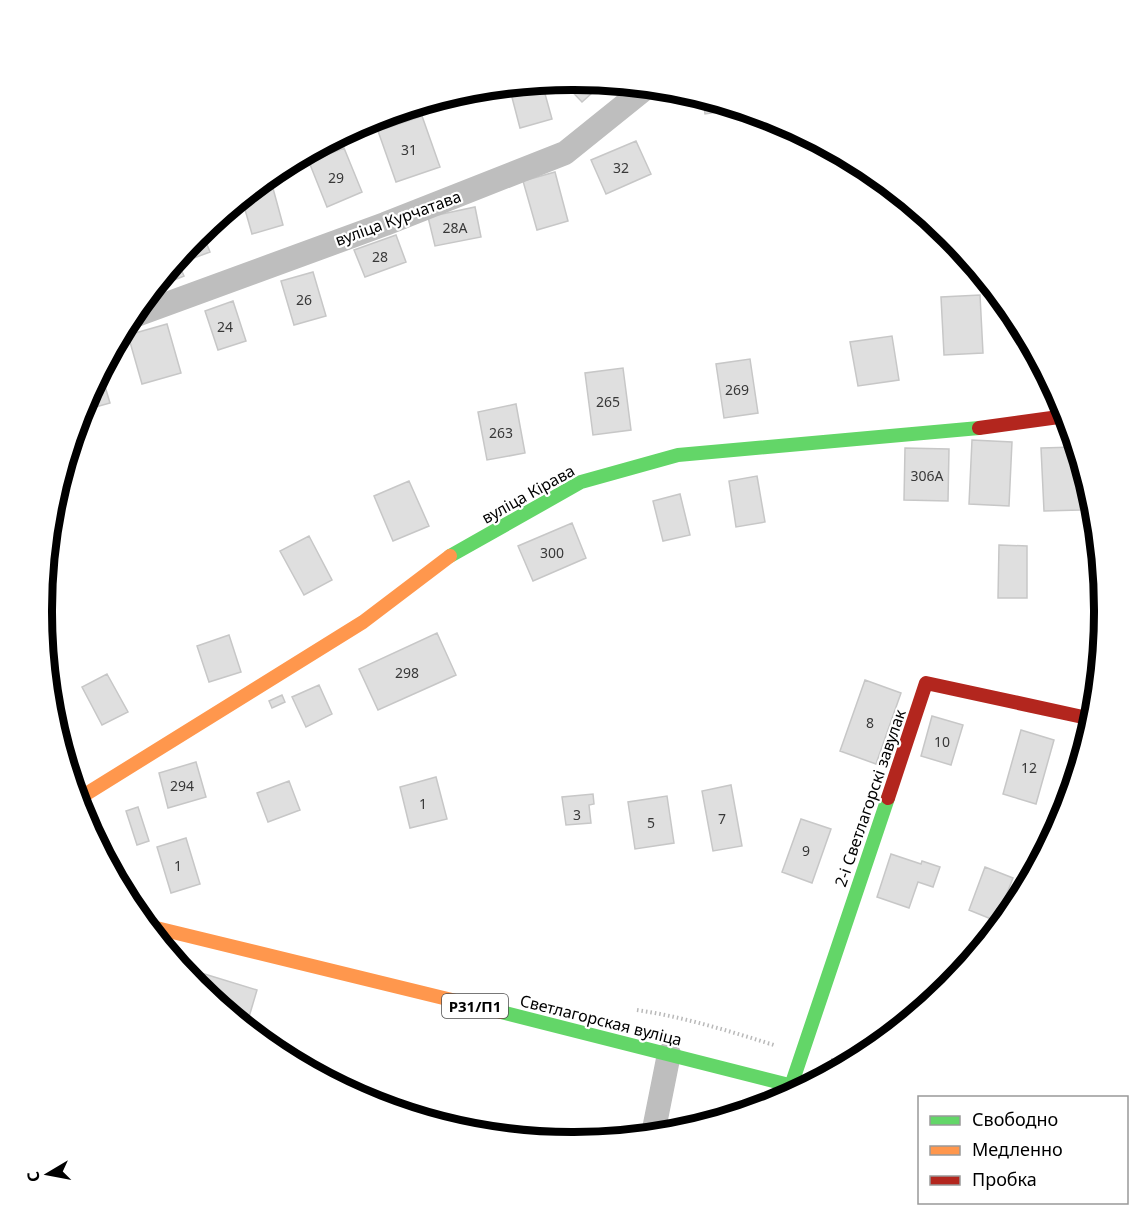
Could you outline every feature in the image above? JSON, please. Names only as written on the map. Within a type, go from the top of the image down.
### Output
[{"type":"street","name":"вуліца Курчатава","points":[[148,311],[385,224],[565,153],[637,95]]},
{"type":"street","name":"вуліца Кірава","points":[[86,794],[363,622],[443,560],[581,482],[678,455],[954,432],[1056,417]]},
{"type":"street","name":"2-і Светлагорскі завулак","points":[[797,1081],[801,1054],[926,683],[1082,717]]},
{"type":"street","name":"Светлагорская вуліца","points":[[166,935],[669,1054],[788,1085]]},
{"type":"street","points":[[655,1125],[669,1054]]},
{"type":"path","points":[[637,1010],[730,1032],[801,1054],[834,1061]]},
{"type":"building","points":[[571,90],[594,91],[582,102]]},
{"type":"building","points":[[544,92],[552,119],[520,128],[511,94]]},
{"type":"building","points":[[704,107],[720,112],[705,114]]},
{"type":"building","points":[[422,116],[440,167],[396,182],[378,131]]},
{"type":"building","points":[[636,141],[651,174],[606,194],[591,160]]},
{"type":"building","points":[[344,148],[362,192],[327,207],[309,162]]},
{"type":"building","points":[[555,172],[568,221],[537,230],[523,181]]},
{"type":"building","points":[[272,186],[283,225],[252,234],[244,208]]},
{"type":"building","points":[[475,207],[481,237],[435,246],[428,217]]},
{"type":"building","points":[[396,235],[406,262],[365,277],[354,250]]},
{"type":"building","points":[[206,242],[210,252],[190,259]]},
{"type":"building","points":[[181,269],[184,276],[171,281]]},
{"type":"building","points":[[313,272],[326,316],[294,325],[281,281]]},
{"type":"building","points":[[980,295],[983,353],[944,355],[941,297]]},
{"type":"building","points":[[233,301],[246,341],[218,350],[205,311]]},
{"type":"building","points":[[167,324],[181,373],[142,384],[129,339],[133,334]]},
{"type":"building","points":[[892,336],[899,380],[858,386],[850,342]]},
{"type":"building","points":[[750,359],[758,413],[724,418],[716,364]]},
{"type":"building","points":[[623,368],[631,430],[593,435],[585,373]]},
{"type":"building","points":[[104,384],[110,403],[94,407]]},
{"type":"building","points":[[516,404],[525,453],[487,460],[478,412]]},
{"type":"building","points":[[972,440],[1012,442],[1009,506],[969,504]]},
{"type":"building","points":[[1067,447],[1079,492],[1080,510],[1044,511],[1041,448]]},
{"type":"building","points":[[905,448],[949,449],[948,501],[904,500]]},
{"type":"building","points":[[757,476],[765,522],[736,527],[729,481]]},
{"type":"building","points":[[409,481],[429,526],[393,541],[374,496]]},
{"type":"building","points":[[680,494],[690,535],[663,541],[653,501]]},
{"type":"building","points":[[572,523],[586,558],[533,581],[518,546]]},
{"type":"building","points":[[309,536],[332,580],[304,595],[280,551]]},
{"type":"building","points":[[999,545],[1027,546],[1027,598],[998,598]]},
{"type":"building","points":[[437,633],[456,675],[378,710],[359,669]]},
{"type":"building","points":[[229,635],[241,672],[209,682],[197,646]]},
{"type":"building","points":[[107,674],[128,712],[102,725],[82,687]]},
{"type":"building","points":[[865,680],[901,693],[876,764],[840,751]]},
{"type":"building","points":[[319,685],[332,714],[306,727],[292,697]]},
{"type":"building","points":[[282,695],[285,702],[272,708],[269,701]]},
{"type":"building","points":[[932,716],[963,725],[951,765],[921,756]]},
{"type":"building","points":[[1021,730],[1054,740],[1036,804],[1003,794]]},
{"type":"building","points":[[196,762],[206,797],[168,808],[159,773]]},
{"type":"building","points":[[436,777],[447,819],[410,828],[400,787]]},
{"type":"building","points":[[289,781],[300,810],[268,822],[257,793]]},
{"type":"building","points":[[731,785],[742,846],[713,851],[702,791]]},
{"type":"building","points":[[593,794],[594,804],[589,805],[591,823],[566,825],[562,797]]},
{"type":"building","points":[[667,796],[674,843],[635,849],[628,802]]},
{"type":"building","points":[[138,807],[149,841],[137,845],[126,811]]},
{"type":"building","points":[[801,819],[831,829],[812,883],[782,872]]},
{"type":"building","points":[[186,838],[200,884],[171,893],[157,847]]},
{"type":"building","points":[[891,854],[921,864],[922,861],[940,867],[933,887],[918,882],[909,908],[877,897]]},
{"type":"building","points":[[985,867],[1013,878],[1002,905],[992,919],[969,910]]},
{"type":"building","points":[[199,972],[257,990],[249,1018]]},
{"type":"traffic: fast","points":[[450,556],[581,482],[678,455],[979,428]]},
{"type":"traffic: fast","points":[[792,1083],[888,798]]},
{"type":"traffic: fast","points":[[501,1012],[788,1085]]},
{"type":"traffic: slow","points":[[86,794],[363,622],[450,556]]},
{"type":"traffic: slow","points":[[161,929],[501,1012]]},
{"type":"traffic: jam","points":[[979,428],[1056,417]]},
{"type":"traffic: jam","points":[[888,798],[926,683],[1082,717]]}]
